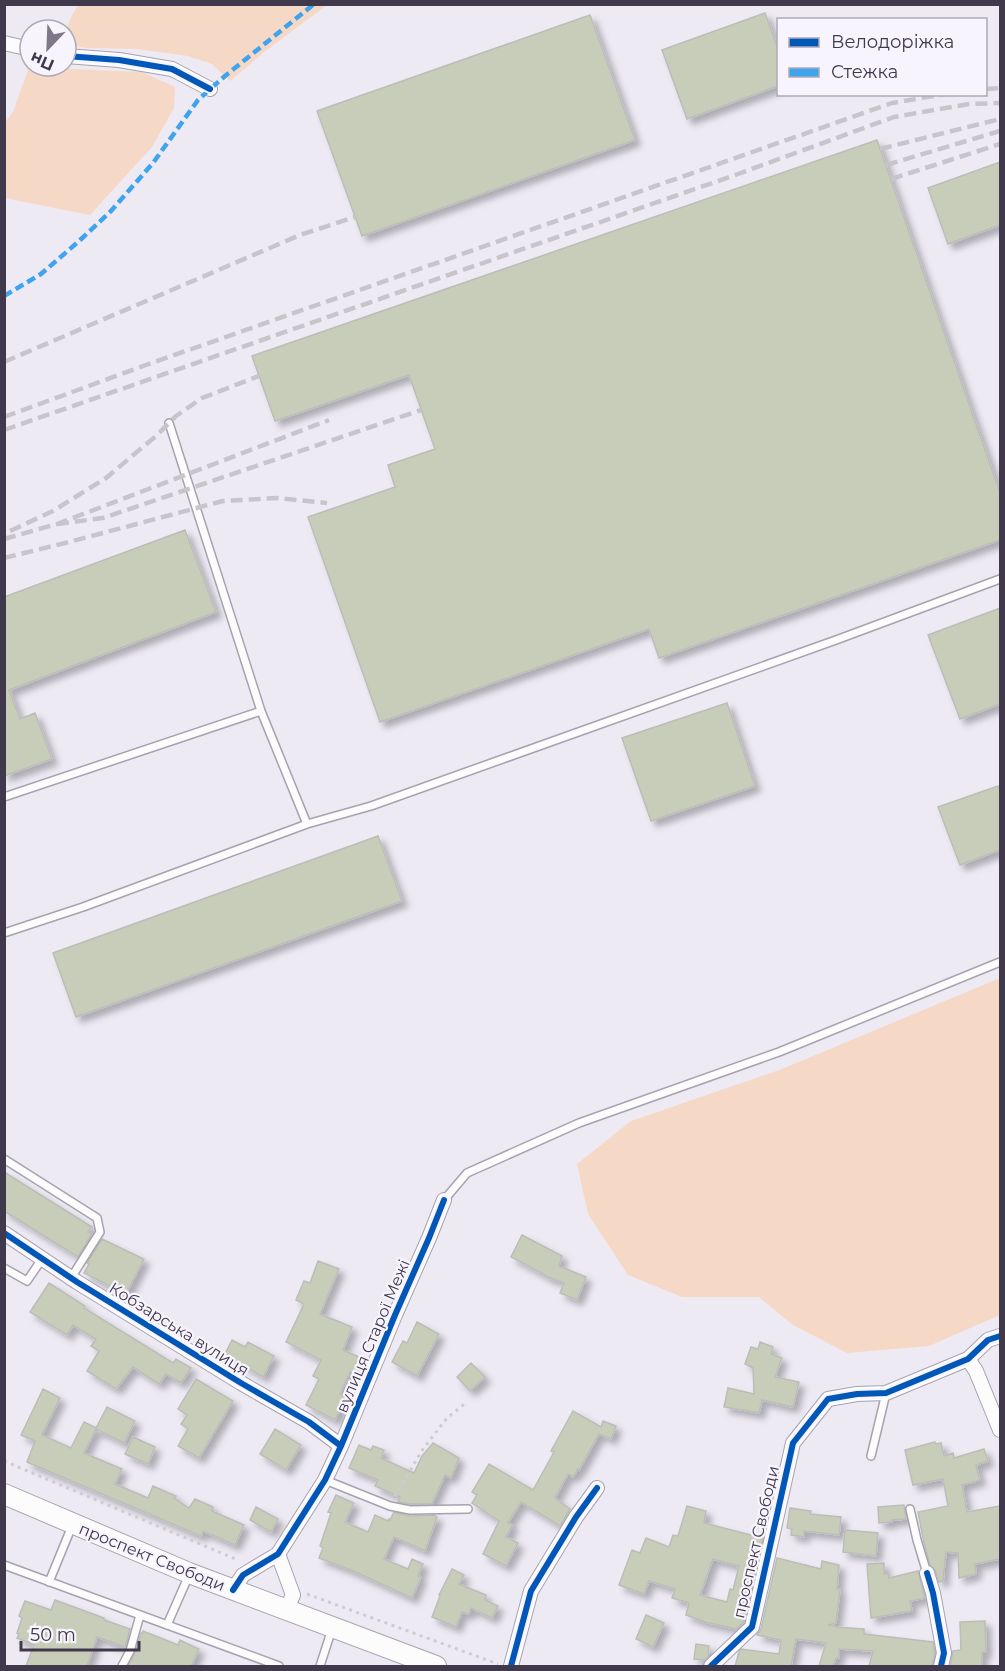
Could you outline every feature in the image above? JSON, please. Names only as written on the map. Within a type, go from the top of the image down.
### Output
[{"type":"main road","name":"проспект Свободи","points":[[4,1494],[189,1574],[428,1665]]},
{"type":"street","points":[[78,57],[119,60],[172,69],[210,89]]},
{"type":"street","name":"вулиця Старої Межі","points":[[233,1590],[243,1575],[278,1554],[325,1480],[444,1200]]},
{"type":"street","name":"Кобзарська вулиця","points":[[4,1233],[71,1278],[241,1383],[309,1422],[341,1446]]},
{"type":"street","points":[[886,1393],[968,1359],[988,1340],[1000,1336]]},
{"type":"street","points":[[968,1359],[976,1371],[1000,1430]]},
{"type":"street","name":"проспект Свободи","points":[[711,1666],[752,1627],[793,1443],[828,1399],[857,1394],[886,1393]]},
{"type":"street","points":[[512,1666],[531,1592],[576,1516],[597,1488]]},
{"type":"street","points":[[278,1554],[293,1595],[286,1610]]},
{"type":"street","points":[[927,1572],[944,1653],[942,1666]]},
{"type":"lane","points":[[169,423],[261,711],[307,824]]},
{"type":"lane","points":[[4,933],[83,907],[307,824],[382,802],[1000,579]]},
{"type":"lane","points":[[4,796],[261,711]]},
{"type":"lane","points":[[444,1200],[467,1173],[579,1123],[779,1053],[1000,962]]},
{"type":"lane","points":[[4,1159],[97,1218],[100,1232],[71,1278]]},
{"type":"lane","points":[[4,1268],[27,1281],[42,1259]]},
{"type":"lane","points":[[871,1456],[886,1393]]},
{"type":"lane","points":[[325,1480],[390,1506],[410,1510],[468,1509]]},
{"type":"lane","points":[[910,1509],[927,1572]]},
{"type":"lane","points":[[49,1581],[73,1524]]},
{"type":"lane","points":[[4,1565],[279,1666]]},
{"type":"lane","points":[[167,1625],[189,1574]]},
{"type":"lane","points":[[122,1666],[130,1651],[140,1615]]},
{"type":"lane","points":[[320,1666],[333,1628]]},
{"type":"path","points":[[390,1506],[423,1449],[447,1418],[467,1402]]},
{"type":"shaded area","points":[[78,4],[327,5],[230,81],[212,64],[188,56],[137,49],[78,46],[78,18],[71,18]]},
{"type":"shaded area","points":[[78,69],[142,72],[175,87],[174,108],[152,147],[90,215],[5,198],[5,122],[13,112],[25,78],[78,78]]},
{"type":"shaded area","points":[[1000,978],[1000,1315],[929,1346],[847,1353],[793,1325],[759,1297],[682,1297],[628,1275],[588,1214],[577,1164],[631,1121],[782,1069]]},
{"type":"building","points":[[765,13],[777,46],[777,86],[687,119],[662,50]]},
{"type":"building","points":[[590,15],[635,140],[362,236],[317,111]]},
{"type":"building","points":[[877,140],[1000,493],[1000,540],[659,658],[649,629],[380,722],[308,517],[395,487],[388,465],[435,449],[409,375],[275,421],[252,356]]},
{"type":"building","points":[[1000,162],[1000,225],[948,244],[928,188]]},
{"type":"building","points":[[185,530],[216,612],[9,690],[20,719],[35,713],[52,759],[4,776],[4,597]]},
{"type":"building","points":[[1000,608],[1000,704],[960,719],[928,635]]},
{"type":"building","points":[[727,703],[755,786],[651,821],[622,738]]},
{"type":"building","points":[[998,786],[1000,792],[1000,850],[960,865],[938,807]]},
{"type":"building","points":[[378,836],[402,901],[76,1017],[53,953]]},
{"type":"building","points":[[4,1172],[92,1227],[88,1232],[92,1234],[78,1257],[4,1211]]},
{"type":"building","points":[[522,1235],[562,1256],[559,1266],[586,1277],[577,1300],[560,1293],[564,1283],[545,1276],[511,1257]]},
{"type":"building","points":[[102,1239],[144,1259],[126,1294],[84,1273],[89,1264],[87,1263]]},
{"type":"building","points":[[318,1261],[339,1269],[320,1314],[352,1327],[343,1350],[363,1359],[356,1375],[350,1372],[340,1394],[346,1397],[335,1420],[306,1405],[319,1379],[313,1376],[321,1360],[286,1342],[304,1304],[296,1300],[304,1281],[310,1283]]},
{"type":"building","points":[[49,1283],[85,1306],[84,1308],[173,1363],[176,1359],[191,1368],[181,1383],[166,1374],[159,1384],[133,1367],[116,1389],[87,1371],[99,1351],[91,1346],[96,1339],[73,1325],[67,1335],[30,1312]]},
{"type":"building","points":[[417,1322],[439,1334],[417,1376],[392,1362],[403,1341],[407,1343]]},
{"type":"building","points":[[232,1340],[245,1347],[248,1342],[274,1356],[263,1377],[225,1354]]},
{"type":"building","points":[[760,1342],[773,1347],[771,1354],[782,1358],[775,1377],[799,1382],[793,1407],[762,1400],[759,1413],[724,1407],[728,1388],[754,1394],[753,1368],[745,1364],[751,1347],[758,1349]]},
{"type":"building","points":[[471,1363],[485,1377],[470,1391],[457,1377]]},
{"type":"building","points":[[196,1379],[233,1401],[199,1458],[178,1446],[188,1429],[181,1424],[187,1415],[178,1409]]},
{"type":"building","points":[[43,1389],[60,1398],[42,1435],[71,1448],[84,1422],[96,1428],[107,1407],[135,1421],[124,1443],[96,1429],[84,1453],[122,1469],[115,1484],[148,1498],[153,1486],[176,1496],[174,1498],[189,1508],[195,1499],[213,1507],[212,1511],[244,1525],[235,1545],[203,1531],[201,1536],[27,1462],[35,1441],[21,1435]]},
{"type":"building","points":[[573,1411],[601,1427],[603,1421],[616,1426],[611,1439],[599,1434],[579,1470],[573,1477],[568,1474],[555,1498],[570,1509],[560,1526],[521,1502],[508,1523],[513,1525],[506,1537],[518,1543],[506,1566],[483,1554],[499,1521],[472,1503],[477,1495],[472,1492],[489,1464],[533,1490]]},
{"type":"building","points":[[275,1429],[301,1445],[286,1470],[260,1454]]},
{"type":"building","points":[[133,1437],[155,1447],[148,1464],[125,1454]]},
{"type":"building","points":[[935,1442],[936,1444],[941,1443],[944,1456],[953,1453],[954,1458],[984,1449],[988,1461],[976,1465],[980,1480],[962,1485],[967,1512],[1000,1506],[1000,1559],[975,1564],[976,1574],[959,1578],[958,1553],[946,1552],[943,1581],[939,1582],[935,1570],[930,1565],[918,1512],[948,1506],[943,1479],[913,1485],[905,1450]]},
{"type":"building","points":[[433,1443],[459,1458],[451,1478],[445,1475],[432,1504],[398,1502],[400,1497],[375,1486],[378,1480],[349,1468],[359,1445],[371,1450],[373,1446],[384,1450],[381,1458],[414,1473],[422,1456]]},
{"type":"building","points":[[336,1495],[354,1503],[345,1522],[368,1532],[375,1515],[388,1521],[394,1512],[409,1516],[434,1515],[437,1517],[425,1551],[394,1537],[384,1559],[408,1569],[412,1559],[423,1564],[418,1576],[421,1577],[412,1598],[319,1558],[323,1548],[320,1546],[331,1513],[328,1512]]},
{"type":"building","points":[[904,1505],[906,1519],[879,1523],[878,1507]]},
{"type":"building","points":[[687,1506],[706,1511],[704,1523],[763,1538],[744,1622],[736,1629],[686,1615],[689,1603],[672,1598],[675,1589],[649,1581],[644,1594],[619,1585],[632,1550],[640,1553],[646,1538],[669,1547],[673,1535],[678,1536]],"holes":[[[713,1559],[739,1566],[733,1590],[730,1589],[727,1602],[700,1595]]]},
{"type":"building","points":[[256,1507],[278,1519],[271,1532],[250,1520]]},
{"type":"building","points":[[790,1508],[811,1511],[810,1514],[841,1517],[839,1535],[804,1531],[804,1537],[791,1535],[792,1529],[787,1528]]},
{"type":"building","points":[[845,1530],[878,1533],[876,1556],[843,1552]]},
{"type":"building","points":[[777,1558],[821,1569],[822,1561],[839,1565],[837,1589],[840,1589],[836,1623],[828,1625],[864,1629],[864,1634],[933,1642],[935,1653],[932,1666],[869,1666],[873,1651],[839,1649],[839,1658],[836,1658],[833,1666],[819,1666],[826,1643],[796,1639],[791,1666],[735,1666],[741,1649],[779,1654],[781,1640],[757,1635],[761,1629]]},
{"type":"building","points":[[884,1563],[884,1574],[889,1574],[889,1578],[918,1571],[925,1598],[910,1601],[912,1611],[871,1618],[867,1564]]},
{"type":"building","points":[[452,1569],[464,1575],[459,1584],[486,1595],[485,1600],[498,1606],[492,1618],[471,1608],[469,1614],[462,1612],[456,1627],[432,1617],[439,1595]]},
{"type":"building","points":[[55,1600],[130,1629],[125,1647],[97,1637],[87,1666],[26,1666],[34,1645],[17,1638],[22,1618],[19,1616],[25,1601],[51,1610]]},
{"type":"building","points":[[646,1615],[664,1623],[653,1647],[636,1639]]},
{"type":"building","points":[[985,1621],[986,1652],[982,1652],[982,1666],[950,1666],[953,1651],[961,1650],[960,1622]]},
{"type":"building","points":[[143,1631],[178,1645],[180,1640],[199,1649],[191,1666],[128,1666]]},
{"type":"building","points":[[696,1644],[709,1646],[708,1657],[704,1660],[694,1659]]},
{"type":"railway","points":[[987,89],[1000,88]]},
{"type":"railway","points":[[4,417],[892,103],[933,96]]},
{"type":"railway","points":[[4,430],[738,174],[894,117],[969,104],[1000,103]]},
{"type":"railway","points":[[880,149],[1000,119]]},
{"type":"railway","points":[[886,165],[1000,131]]},
{"type":"railway","points":[[891,179],[1000,144]]},
{"type":"railway","points":[[4,362],[300,235],[355,217]]},
{"type":"railway","points":[[10,531],[53,511],[106,478],[176,416],[202,398],[259,376]]},
{"type":"railway","points":[[57,524],[103,518],[421,410]]},
{"type":"railway","points":[[4,539],[57,524],[329,420]]},
{"type":"railway","points":[[4,558],[223,501],[278,498],[327,503]]},
{"type":"marked path","points":[[4,296],[41,274],[111,211],[153,163],[198,100],[314,4]]},
{"type":"cycle path","points":[[78,57],[119,60],[172,69],[210,89]]},
{"type":"cycle path","points":[[233,1590],[243,1575],[278,1554],[325,1480],[444,1200]]},
{"type":"cycle path","points":[[4,1233],[77,1282],[309,1422],[341,1446]]},
{"type":"cycle path","points":[[711,1666],[752,1627],[793,1443],[828,1399],[857,1394],[886,1393],[968,1359],[988,1340],[1000,1336]]},
{"type":"cycle path","points":[[511,1666],[531,1591],[576,1517],[597,1488]]},
{"type":"cycle path","points":[[927,1573],[944,1653],[941,1666]]}]
